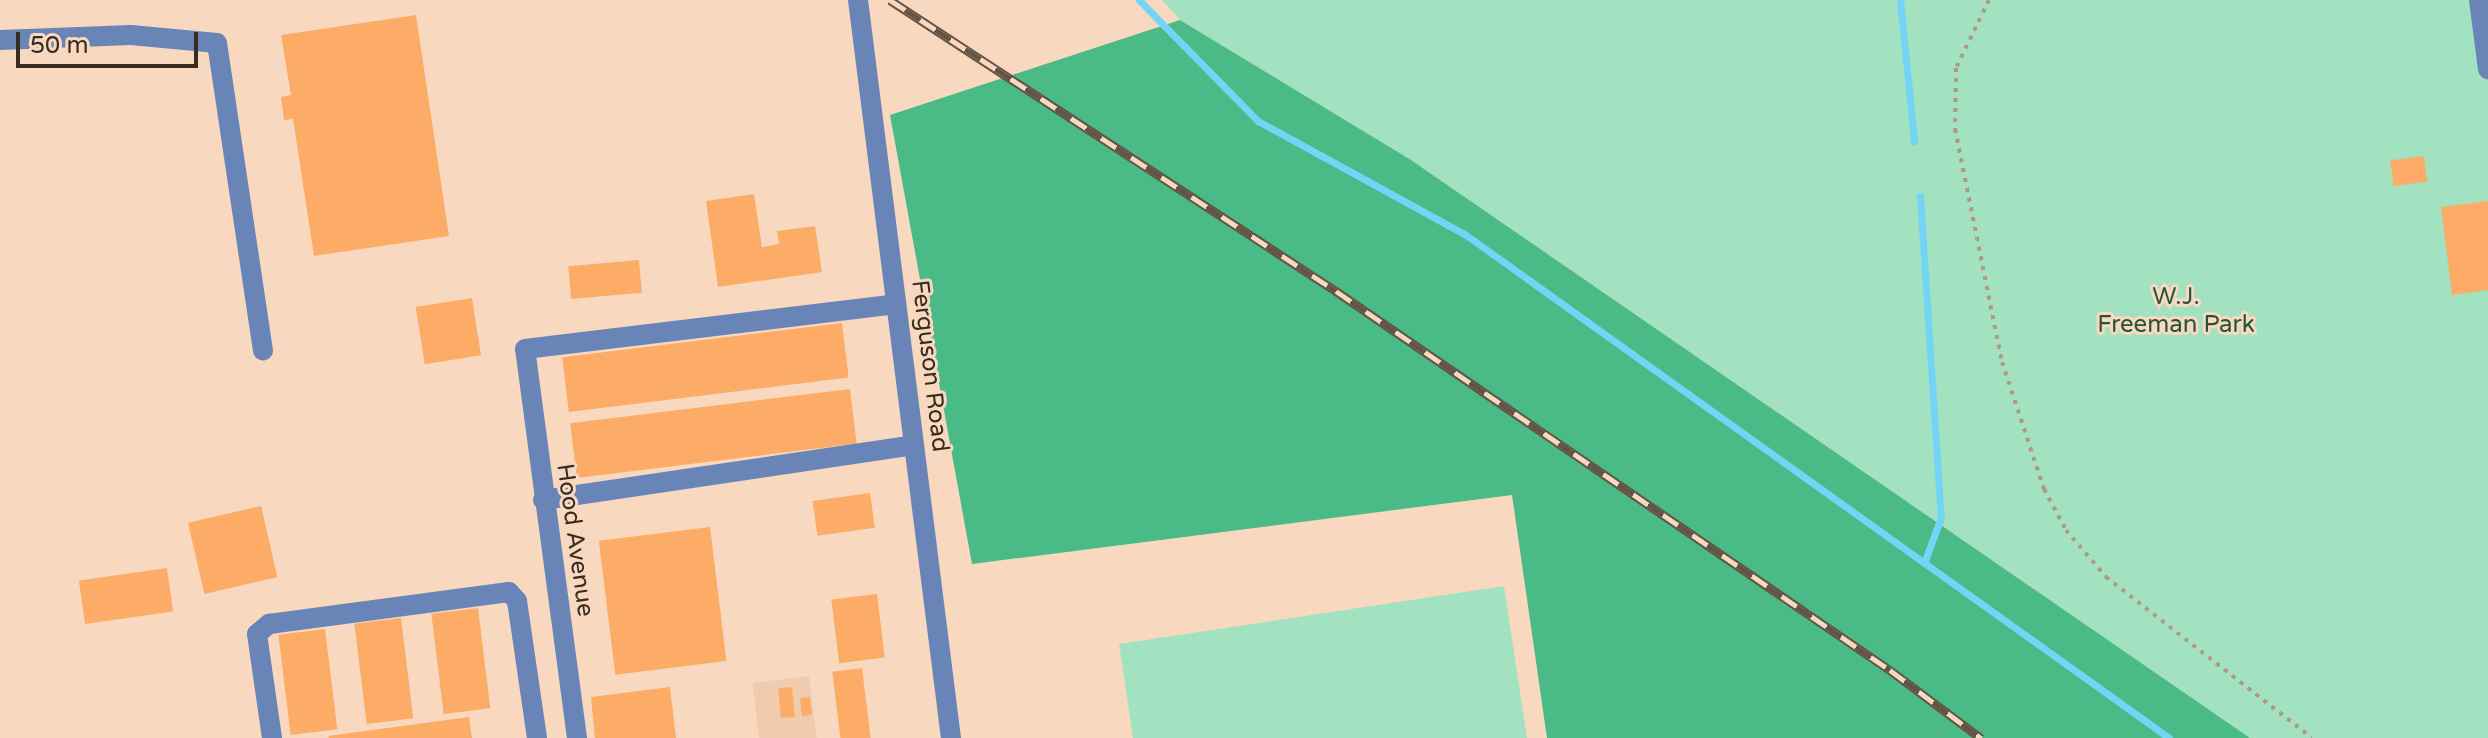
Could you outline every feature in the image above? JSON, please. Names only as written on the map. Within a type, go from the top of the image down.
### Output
[{"type":"street","name":"Ferguson Road","points":[[858,0],[951,738]]},
{"type":"street","points":[[2479,0],[2488,69]]},
{"type":"street","points":[[0,40],[131,35],[217,43],[263,351]]},
{"type":"street","name":"Hood Avenue","points":[[577,738],[525,349],[896,304]]},
{"type":"street","points":[[543,500],[914,445]]},
{"type":"street","points":[[272,738],[257,634],[269,624],[509,592],[517,601],[537,738]]},
{"type":"path","points":[[1989,0],[1956,68],[1955,129],[2002,362],[2044,489],[2066,530],[2106,577],[2312,738]]},
{"type":"shaded area","points":[[809,676],[817,738],[759,738],[752,683]]},
{"type":"green space","name":"W.J. Freeman Park","points":[[1162,0],[2488,0],[2488,738],[2250,738],[1411,160],[1180,20]]},
{"type":"green space","points":[[1180,20],[1411,160],[2250,738],[1547,738],[1512,495],[972,564],[890,115]]},
{"type":"green space","points":[[1504,586],[1527,738],[1133,738],[1119,644]]},
{"type":"building","points":[[416,15],[449,236],[314,256],[293,119],[284,120],[281,97],[291,95],[281,35]]},
{"type":"building","points":[[2424,156],[2427,182],[2393,186],[2390,160]]},
{"type":"building","points":[[754,194],[762,247],[779,244],[777,231],[815,226],[822,272],[718,287],[706,201]]},
{"type":"building","points":[[2488,201],[2488,290],[2452,295],[2441,207]]},
{"type":"building","points":[[639,260],[642,293],[571,299],[568,266]]},
{"type":"building","points":[[472,298],[481,355],[425,364],[416,307]]},
{"type":"building","points":[[842,323],[849,378],[569,412],[562,357]]},
{"type":"building","points":[[850,389],[857,444],[577,478],[570,423]]},
{"type":"building","points":[[870,493],[875,528],[817,536],[813,501]]},
{"type":"building","points":[[261,506],[277,577],[204,594],[188,523]]},
{"type":"building","points":[[710,527],[726,661],[615,675],[599,541]]},
{"type":"building","points":[[167,568],[173,612],[85,624],[79,580]]},
{"type":"building","points":[[877,594],[885,658],[839,663],[831,600]]},
{"type":"building","points":[[478,608],[490,708],[444,714],[431,614]]},
{"type":"building","points":[[401,618],[413,718],[367,724],[354,624]]},
{"type":"building","points":[[325,629],[337,729],[291,735],[278,635]]},
{"type":"building","points":[[862,668],[871,738],[840,738],[832,672]]},
{"type":"building","points":[[670,687],[676,738],[595,738],[591,697]]},
{"type":"building","points":[[792,687],[795,717],[781,718],[778,688]]},
{"type":"building","points":[[810,697],[812,715],[802,716],[800,698]]},
{"type":"building","points":[[469,717],[472,738],[328,736]]},
{"type":"waterway","points":[[1139,0],[1258,121],[1466,235],[2169,738]]},
{"type":"waterway","points":[[1900,0],[1914,141]]},
{"type":"waterway","points":[[1920,196],[1941,517],[1924,563]]},
{"type":"railway","points":[[890,0],[1336,291],[1890,670],[1981,738]]}]
